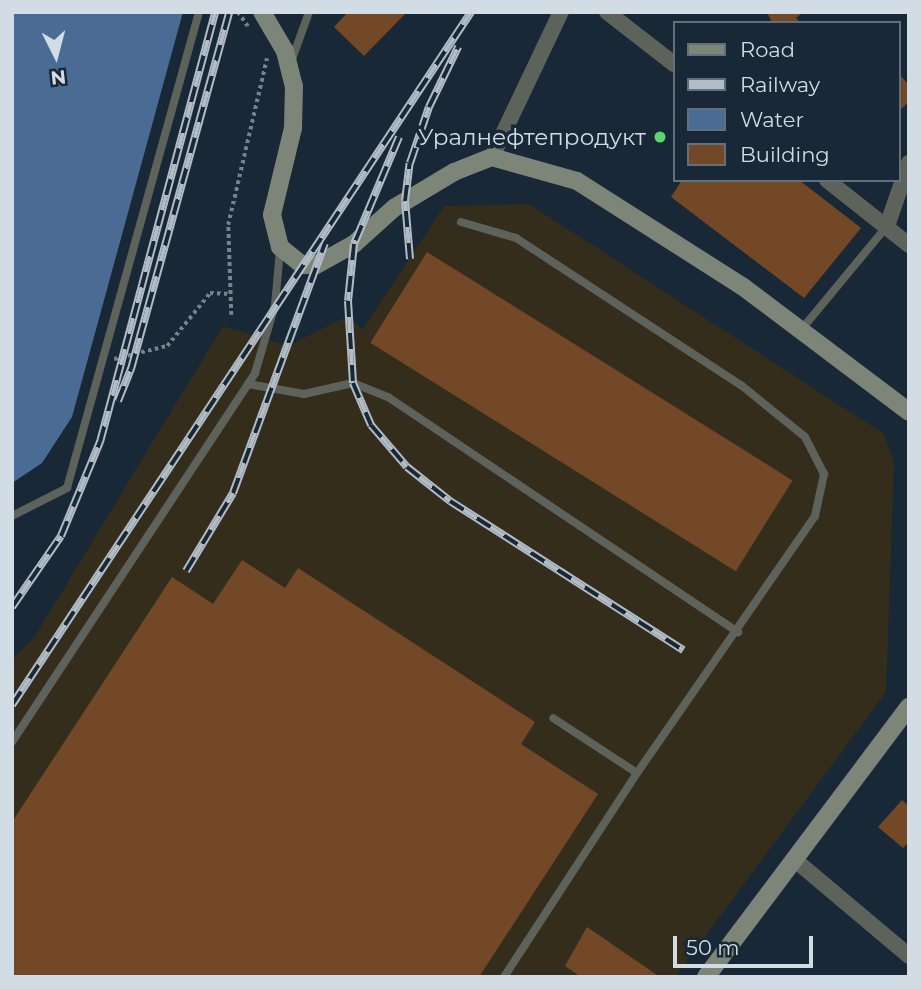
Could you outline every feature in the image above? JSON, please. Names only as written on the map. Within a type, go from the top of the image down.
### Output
[{"type":"street","points":[[262,12],[289,68],[293,128],[272,215],[281,247],[302,265],[316,265],[354,244],[405,201],[492,157],[561,12]]},
{"type":"street","points":[[607,12],[673,63]]},
{"type":"street","points":[[492,157],[578,181],[801,330],[909,412]]},
{"type":"street","points":[[887,226],[909,163]]},
{"type":"street","points":[[830,182],[909,245]]},
{"type":"street","points":[[706,977],[909,707]]},
{"type":"street","points":[[795,860],[909,956]]},
{"type":"lane","points":[[12,516],[67,488],[105,359],[199,12]]},
{"type":"lane","points":[[289,68],[309,12]]},
{"type":"lane","points":[[461,222],[516,238],[741,385],[806,437],[824,474],[815,516],[738,632],[637,773],[504,977]]},
{"type":"lane","points":[[801,330],[887,226]]},
{"type":"lane","points":[[12,742],[248,384],[275,305],[281,247]]},
{"type":"lane","points":[[248,384],[303,394],[353,383],[388,397],[738,632]]},
{"type":"lane","points":[[553,718],[637,773]]},
{"type":"path","points":[[238,12],[253,34]]},
{"type":"path","points":[[231,315],[228,225],[268,57],[260,46]]},
{"type":"path","points":[[105,359],[167,346],[210,293],[230,295]]},
{"type":"shaded area","points":[[529,204],[884,434],[894,462],[886,692],[675,977],[12,977],[12,660],[35,636],[223,326],[288,346],[348,316],[362,330],[444,206]]},
{"type":"water","points":[[12,12],[183,12],[72,417],[42,463],[12,483]]},
{"type":"building","points":[[348,12],[407,12],[364,56],[334,27]]},
{"type":"building","points":[[767,12],[803,12],[796,18],[798,21],[771,21]]},
{"type":"building","points":[[900,75],[909,85],[909,102],[901,109]]},
{"type":"building","points":[[681,182],[802,182],[861,228],[804,298],[671,197]]},
{"type":"building","points":[[427,252],[793,480],[736,571],[370,343]]},
{"type":"building","points":[[242,560],[285,588],[298,568],[535,722],[521,744],[598,794],[479,977],[12,977],[12,822],[172,577],[213,604]]},
{"type":"building","points":[[902,800],[909,806],[909,842],[903,848],[878,827]]},
{"type":"building","points":[[587,927],[660,977],[581,977],[565,966]]},
{"type":"railway","points":[[12,607],[61,536],[100,442],[215,12]]},
{"type":"railway","points":[[118,401],[131,369],[229,12]]},
{"type":"railway","points":[[12,705],[471,12]]},
{"type":"railway","points":[[410,259],[405,201],[410,163],[429,107],[458,47]]},
{"type":"railway","points":[[399,137],[354,244],[348,301],[353,383],[371,425],[407,467],[450,501],[683,650]]},
{"type":"railway","points":[[186,571],[233,493],[325,243]]},
{"type":"place","name":"Уралнефтепродукт","points":[[660,137]]}]
